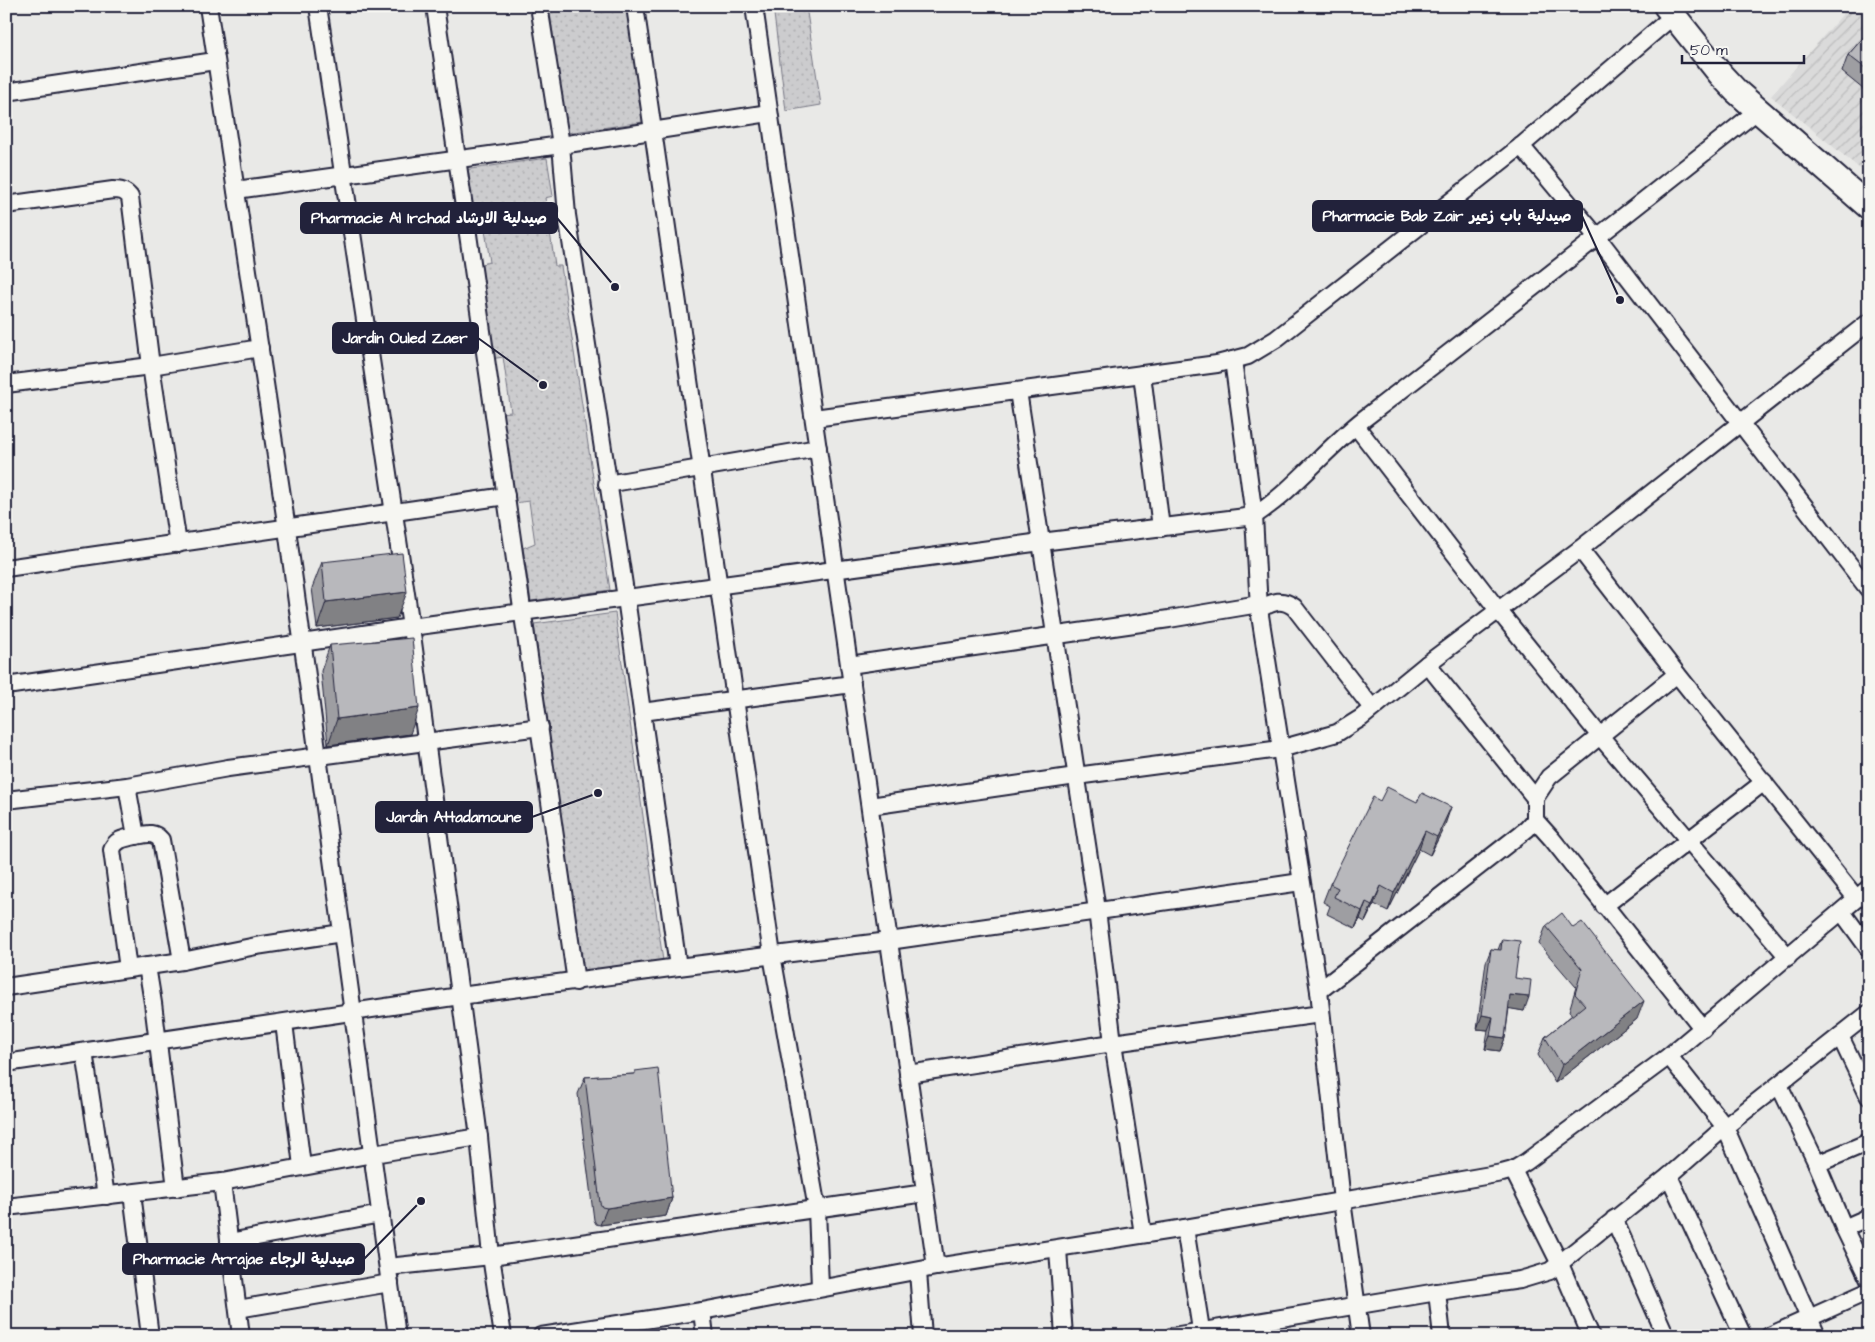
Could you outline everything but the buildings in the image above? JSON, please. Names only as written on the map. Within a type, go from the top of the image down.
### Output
[{"type":"main road","points":[[1670,11],[1720,75],[1758,111],[1869,207]]},
{"type":"street","points":[[208,6],[287,529],[397,1336]]},
{"type":"street","points":[[318,6],[411,626],[479,1137],[491,1256],[503,1336]]},
{"type":"street","points":[[435,6],[576,982]]},
{"type":"street","points":[[539,6],[561,145],[567,215],[626,598],[678,966]]},
{"type":"street","points":[[635,6],[772,955],[817,1209],[820,1287]]},
{"type":"street","points":[[754,6],[936,1267]]},
{"type":"street","points":[[814,418],[1217,364],[1248,356],[1276,339],[1521,146],[1670,11]]},
{"type":"street","points":[[6,92],[215,61]]},
{"type":"street","points":[[6,686],[411,626],[1041,542],[1254,516],[1274,501],[1356,426],[1758,111]]},
{"type":"street","points":[[236,190],[561,145],[769,113]]},
{"type":"street","points":[[1521,146],[1598,238],[1869,590]]},
{"type":"street","points":[[6,205],[113,190],[120,190],[130,197],[151,366],[178,544]]},
{"type":"street","points":[[870,806],[1280,749],[1336,733],[1350,726],[1426,664],[1580,548],[1869,322]]},
{"type":"street","points":[[6,384],[151,366],[260,348]]},
{"type":"street","points":[[1233,360],[1254,516],[1259,607],[1319,992],[1342,1201],[1361,1336]]},
{"type":"street","points":[[1142,374],[1161,528]]},
{"type":"street","points":[[1018,391],[1097,910],[1113,1043],[1143,1234]]},
{"type":"street","points":[[1356,426],[1498,610],[1600,736],[1788,957]]},
{"type":"street","points":[[607,484],[818,448]]},
{"type":"street","points":[[6,568],[506,496]]},
{"type":"street","points":[[541,1336],[702,1310],[820,1287],[918,1272],[936,1267],[1185,1228],[1502,1173],[1513,1170],[1526,1162],[1669,1056],[1842,912],[1862,893],[1764,782],[1677,674],[1580,548]]},
{"type":"street","points":[[849,665],[1055,634],[1259,607],[1278,601],[1287,602],[1294,607],[1372,708]]},
{"type":"street","points":[[1426,664],[1535,798]]},
{"type":"street","points":[[1319,992],[1527,829],[1534,820],[1535,798],[1550,777],[1677,674]]},
{"type":"street","points":[[642,712],[852,684]]},
{"type":"street","points":[[6,800],[127,786],[228,768],[540,727]]},
{"type":"street","points":[[1604,906],[1764,782]]},
{"type":"street","points":[[127,786],[136,836]]},
{"type":"street","points":[[1534,820],[1552,839],[1702,1029]]},
{"type":"street","points":[[128,968],[112,850],[119,840],[150,833],[159,836],[162,840],[182,961]]},
{"type":"street","points":[[6,1063],[460,996],[576,982],[678,966],[889,941],[1301,882]]},
{"type":"street","points":[[1842,912],[1869,949]]},
{"type":"street","points":[[6,986],[182,961],[256,946],[342,934]]},
{"type":"street","points":[[147,966],[176,1188]]},
{"type":"street","points":[[1173,1336],[1520,1280],[1550,1271],[1669,1176],[1725,1127],[1869,1013]]},
{"type":"street","points":[[908,1074],[1321,1014]]},
{"type":"street","points":[[284,1023],[302,1166]]},
{"type":"street","points":[[1840,1036],[1869,1097]]},
{"type":"street","points":[[84,1052],[106,1196]]},
{"type":"street","points":[[1669,1056],[1725,1127],[1817,1336]]},
{"type":"street","points":[[1779,1084],[1818,1164],[1844,1228],[1869,1280]]},
{"type":"street","points":[[6,1208],[222,1182],[302,1166],[479,1137]]},
{"type":"street","points":[[1818,1164],[1869,1142]]},
{"type":"street","points":[[1513,1170],[1560,1264],[1591,1336]]},
{"type":"street","points":[[1669,1176],[1743,1336]]},
{"type":"street","points":[[222,1182],[241,1336]]},
{"type":"street","points":[[132,1193],[150,1336]]},
{"type":"street","points":[[238,1309],[389,1275],[491,1256],[925,1193]]},
{"type":"street","points":[[229,1242],[381,1214]]},
{"type":"street","points":[[1844,1228],[1869,1217]]},
{"type":"street","points":[[1614,1219],[1666,1336]]},
{"type":"street","points":[[1185,1228],[1201,1333]]},
{"type":"street","points":[[1058,1249],[1064,1336]]},
{"type":"street","points":[[918,1272],[924,1336]]},
{"type":"street","points":[[1768,1336],[1869,1291]]},
{"type":"street","points":[[1437,1292],[1442,1336]]},
{"type":"street","points":[[702,1310],[705,1336]]},
{"type":"shaded area","points":[[549,6],[626,6],[643,122],[567,133]]},
{"type":"shaded area","points":[[773,6],[806,6],[821,105],[786,111]]},
{"type":"shaded area","points":[[1850,6],[1869,6],[1869,176],[1771,96]]},
{"type":"shaded area","points":[[547,158],[553,196],[545,198],[555,266],[561,266],[610,590],[531,601],[523,548],[535,543],[529,501],[514,503],[501,413],[511,412],[503,357],[491,359],[477,265],[490,262],[482,211],[470,213],[464,170]]},
{"type":"shaded area","points":[[615,613],[663,961],[582,972],[534,624]]},
{"type":"place","name":"Pharmacie Al Irchad صيدلية الارشاد","points":[[615,287]]},
{"type":"place","name":"Pharmacie Bab Zair صيدلية باب زعير","points":[[1620,300]]},
{"type":"place","name":"Jardin Ouled Zaer","points":[[543,385]]},
{"type":"place","name":"Jardin Attadamoune","points":[[598,793]]},
{"type":"place","name":"Pharmacie Arrajae صيدلية الرجاء","points":[[421,1201]]}]
